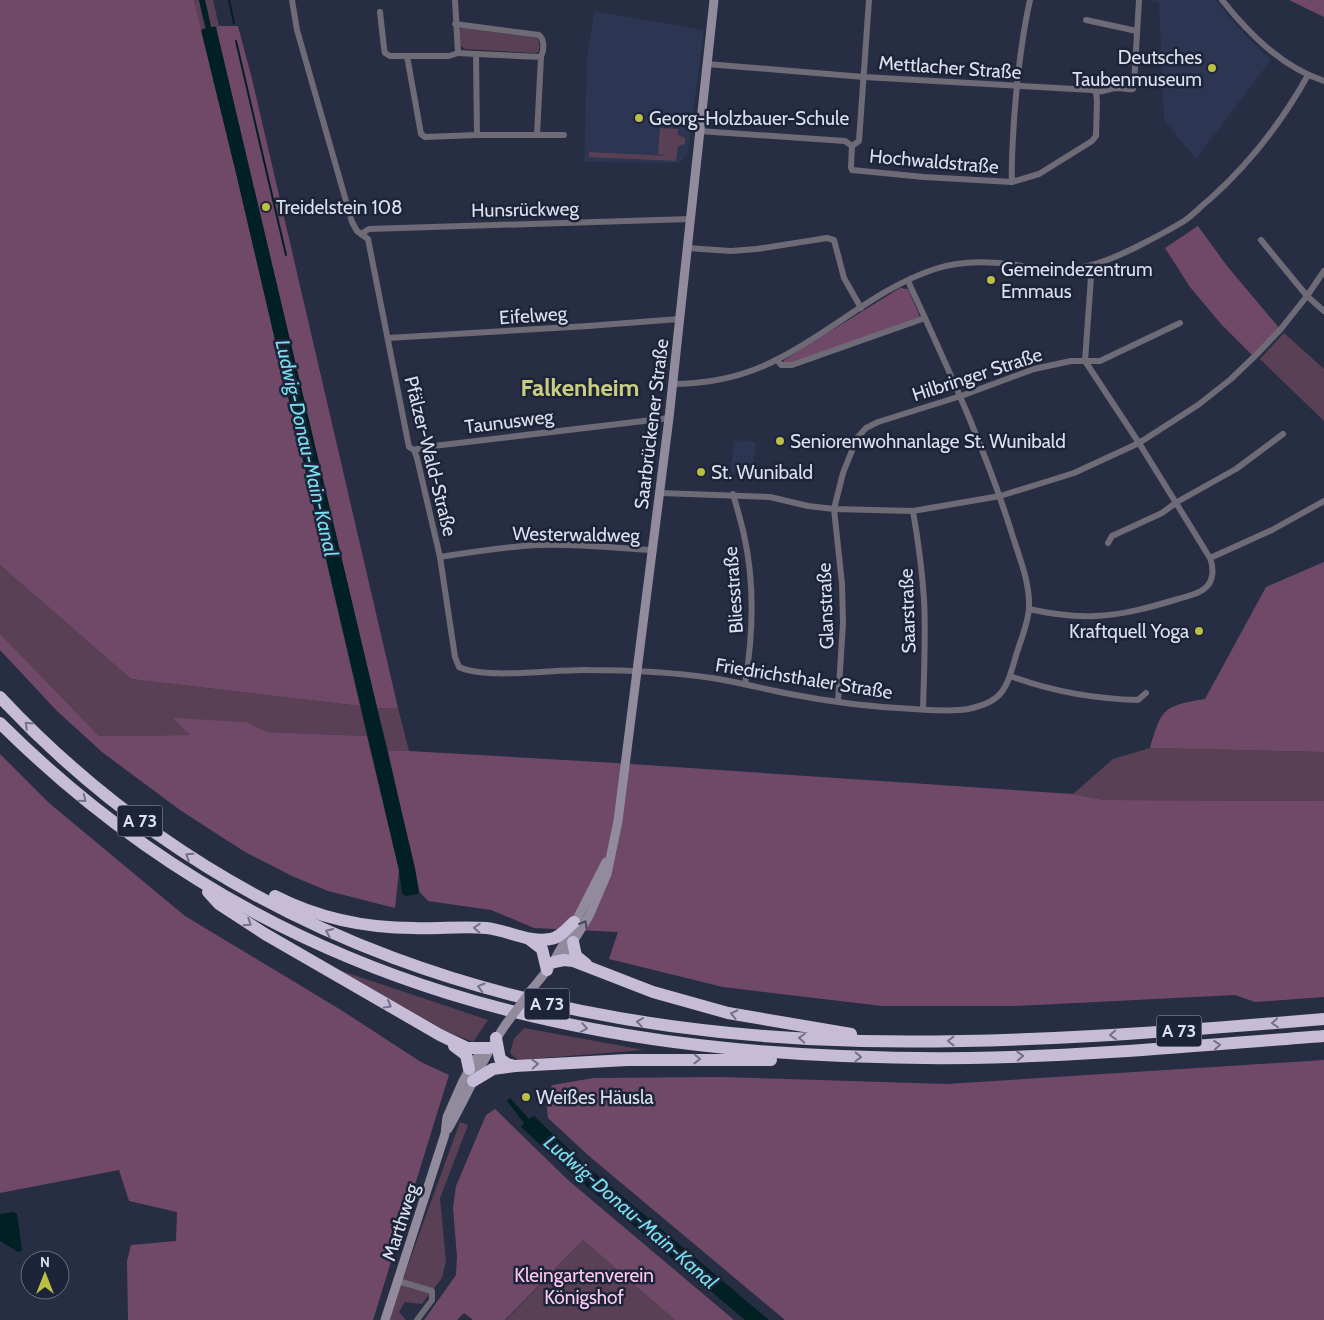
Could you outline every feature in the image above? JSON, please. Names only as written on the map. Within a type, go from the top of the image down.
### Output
[{"type":"highway","name":"A 73","points":[[0,697],[56,753],[107,796],[174,846],[230,881],[313,925],[363,947],[430,972],[518,998],[594,1014],[692,1029],[774,1036],[885,1041],[1071,1038],[1324,1019]]},
{"type":"highway","name":"A 73","points":[[0,724],[86,801],[145,846],[256,915],[323,947],[393,976],[472,1002],[534,1018],[624,1036],[698,1046],[809,1055],[927,1058],[1046,1055],[1182,1048],[1324,1036]]},
{"type":"highway","points":[[198,880],[219,904],[265,934],[440,1035],[467,1048],[492,1043],[500,1058],[508,1064],[515,1066]]},
{"type":"highway","name":"A 73","points":[[230,881],[257,887],[298,907],[348,922],[413,928],[487,928],[543,940],[560,936],[574,922]]},
{"type":"highway","name":"A 73","points":[[524,937],[542,949],[550,966]]},
{"type":"highway","points":[[573,942],[576,956],[592,968]]},
{"type":"highway","points":[[550,966],[568,960],[654,992],[728,1013],[766,1021],[832,1030],[885,1041]]},
{"type":"highway","points":[[440,1035],[464,1053],[469,1069]]},
{"type":"highway","name":"A 73","points":[[468,1084],[492,1069],[515,1066],[627,1060],[766,1060],[809,1055]]},
{"type":"main road","name":"Saarbrückener Straße","points":[[550,966],[567,952],[586,922],[599,895],[607,874],[621,803],[669,418],[714,0]]},
{"type":"main road","name":"Saarbrückener Straße","points":[[550,966],[591,894],[612,851]]},
{"type":"main road","name":"Marthweg","points":[[468,1084],[469,1069],[475,1059],[492,1043],[550,966]]},
{"type":"main road","name":"Marthweg","points":[[385,1320],[445,1134],[447,1117],[484,1063],[492,1043]]},
{"type":"street","name":"Pfälzer-Wald-Straße","points":[[292,0],[297,30],[352,222],[357,231],[368,239],[370,245],[409,447],[414,450],[418,458],[428,497],[440,557],[455,657],[459,667],[468,671],[502,672],[581,670],[637,672]]},
{"type":"street","points":[[455,0],[458,52]]},
{"type":"street","points":[[852,146],[859,141],[869,0]]},
{"type":"street","name":"Hochwaldstraße","points":[[1012,182],[1011,165],[1020,53],[1030,0]]},
{"type":"street","name":"Mettlacher Straße","points":[[707,64],[864,77],[1092,90],[1096,92],[1116,88],[1133,89],[1139,0]]},
{"type":"street","points":[[1222,0],[1249,32],[1276,55],[1308,76],[1324,81]]},
{"type":"street","points":[[380,12],[385,54],[390,56],[449,56],[458,52],[541,57]]},
{"type":"street","points":[[1086,20],[1137,31]]},
{"type":"street","points":[[456,24],[538,35],[543,42],[543,53],[541,57],[537,135]]},
{"type":"street","points":[[476,54],[477,135]]},
{"type":"street","points":[[407,56],[421,134],[426,137],[564,135]]},
{"type":"street","points":[[672,384],[722,379],[747,372],[777,360],[861,308],[883,292],[936,269],[963,263],[992,262],[1046,270],[1090,267],[1124,254],[1188,218],[1223,187],[1258,149],[1281,120],[1308,76]]},
{"type":"street","name":"Hochwaldstraße","points":[[699,131],[845,141],[852,146],[850,167],[852,170],[924,177],[1012,182],[1039,174],[1092,141],[1096,136],[1098,100],[1096,92]]},
{"type":"street","name":"Hunsrückweg","points":[[361,234],[369,229],[690,219]]},
{"type":"street","points":[[687,248],[731,251],[757,249],[827,238],[834,240],[844,278],[861,308]]},
{"type":"street","points":[[1261,240],[1307,296],[1324,311]]},
{"type":"street","points":[[1030,609],[1077,616],[1118,614],[1143,609],[1203,590],[1212,578],[1210,558],[1177,502],[1085,361],[1091,277],[1090,267]]},
{"type":"street","points":[[660,493],[733,494],[770,497],[808,506],[834,509],[913,511],[1000,496],[1074,473],[1139,443],[1198,405],[1231,379],[1280,330],[1324,271]]},
{"type":"street","name":"Friedrichsthaler Straße","points":[[637,672],[681,674],[838,702],[923,709],[958,710],[980,705],[1000,695],[1006,688],[1030,609],[1026,579],[1000,496],[960,396],[908,281]]},
{"type":"street","points":[[777,360],[781,365],[792,365],[925,318]]},
{"type":"street","name":"Eifelweg","points":[[388,338],[680,319]]},
{"type":"street","name":"Hilbringer Straße","points":[[834,509],[843,473],[857,438],[866,428],[878,422],[960,396],[1034,369],[1071,361],[1100,361],[1180,323]]},
{"type":"street","name":"Taunusweg","points":[[414,450],[491,438],[669,418]]},
{"type":"street","points":[[1108,543],[1112,536],[1162,513],[1177,502],[1236,469],[1282,434]]},
{"type":"street","name":"Bliesstraße","points":[[733,494],[745,537],[750,578],[752,614],[751,651],[745,684]]},
{"type":"street","points":[[1210,558],[1272,530],[1324,501]]},
{"type":"street","name":"Glanstraße","points":[[834,509],[842,584],[843,623],[838,702]]},
{"type":"street","name":"Saarstraße","points":[[913,511],[924,601],[923,709]]},
{"type":"street","name":"Westerwaldweg","points":[[440,557],[496,548],[536,545],[595,546],[653,550]]},
{"type":"street","points":[[1010,676],[1059,691],[1111,698],[1138,700],[1146,693]]},
{"type":"street","points":[[398,1281],[432,1292],[432,1300],[417,1320]]},
{"type":"shaded area","points":[[0,0],[194,0],[360,706],[131,679],[0,565]]},
{"type":"shaded area","points":[[1150,0],[1215,0],[1248,38],[1271,60],[1196,159],[1164,120],[1159,3]]},
{"type":"shaded area","points":[[1289,0],[1324,0],[1324,17]]},
{"type":"shaded area","name":"Georg-Holzbauer-Schule","points":[[594,11],[704,30],[688,152],[680,163],[584,162],[587,61]]},
{"type":"shaded area","points":[[238,26],[252,79],[398,708],[377,708],[216,27]]},
{"type":"shaded area","points":[[1198,226],[1227,266],[1280,329],[1252,355],[1221,324],[1190,287],[1165,248]]},
{"type":"shaded area","points":[[900,288],[908,289],[920,317],[787,365],[783,363],[784,360]]},
{"type":"shaded area","points":[[734,440],[756,442],[752,474],[731,472]]},
{"type":"shaded area","points":[[1324,562],[1324,752],[1150,748],[1158,724],[1166,711],[1180,704],[1205,699],[1266,587]]},
{"type":"shaded area","points":[[0,634],[99,736],[190,735],[173,718],[246,722],[268,732],[367,736],[399,870],[395,908],[328,891],[292,876],[245,852],[180,810],[102,752],[57,711],[0,650]]},
{"type":"shaded area","points":[[388,751],[616,763],[1073,794],[1104,800],[1324,801],[1324,997],[1255,1002],[1235,995],[1016,1006],[882,1006],[723,987],[609,959],[618,932],[534,928],[491,910],[428,901],[419,891]]},
{"type":"shaded area","points":[[0,754],[49,803],[185,916],[341,1010],[421,1062],[449,1075],[373,1320],[128,1320],[127,1261],[131,1245],[176,1241],[177,1212],[129,1201],[119,1170],[0,1193]]},
{"type":"shaded area","points":[[1324,1060],[1324,1320],[785,1320],[589,1156],[548,1118],[546,1100],[552,1085],[594,1078],[720,1077],[947,1084]]},
{"type":"shaded area","points":[[495,1109],[568,1180],[734,1320],[675,1320],[583,1240],[505,1320],[473,1320],[464,1313],[457,1320],[424,1320],[456,1275],[457,1257],[453,1208],[456,1186],[486,1115]]},
{"type":"green space","points":[[194,0],[199,0],[205,29],[201,30]]},
{"type":"green space","points":[[205,0],[213,0],[219,26],[211,27]]},
{"type":"green space","points":[[462,28],[537,38],[539,50],[535,53],[465,49],[459,44],[459,30]]},
{"type":"green space","points":[[660,128],[678,129],[678,135],[685,138],[685,144],[678,146],[676,161],[589,157],[589,152],[668,156],[658,154]]},
{"type":"green space","points":[[1284,333],[1324,369],[1324,421],[1260,359]]},
{"type":"green space","points":[[0,565],[131,679],[360,706],[367,736],[268,732],[246,722],[174,719],[191,735],[99,736],[0,635]]},
{"type":"green space","points":[[377,708],[398,708],[409,751],[388,751]]},
{"type":"green space","points":[[1150,748],[1324,752],[1324,801],[1104,800],[1073,794],[1113,759]]},
{"type":"green space","points":[[336,969],[488,1020],[473,1042],[446,1031]]},
{"type":"green space","points":[[524,1028],[644,1050],[518,1060],[510,1053],[514,1039]]},
{"type":"green space","points":[[460,1122],[468,1125],[440,1198],[446,1261],[442,1278],[422,1304],[405,1302],[399,1312],[406,1320],[388,1320]]},
{"type":"green space","name":"Kleingartenverein Königshof","points":[[583,1240],[675,1320],[506,1320]]},
{"type":"water","name":"Ludwig-Donau-Main-Kanal","points":[[199,0],[205,0],[211,27],[216,27],[415,868],[418,894],[405,896],[402,893],[399,870],[201,30],[206,28]]},
{"type":"water","name":"Ludwig-Donau-Main-Kanal","points":[[510,1098],[529,1119],[534,1116],[583,1163],[769,1320],[745,1320],[572,1174],[521,1127],[524,1123],[507,1101]]},
{"type":"water","points":[[13,1212],[17,1214],[22,1250],[18,1252],[0,1241],[0,1214]]},
{"type":"waterway","points":[[229,0],[234,23]]},
{"type":"waterway","points":[[236,41],[286,255]]},
{"type":"place","name":"Deutsches Taubenmuseum","points":[[1212,68]]},
{"type":"place","name":"Georg-Holzbauer-Schule","points":[[639,118]]},
{"type":"place","name":"Treidelstein 108","points":[[266,207]]},
{"type":"place","name":"Gemeindezentrum Emmaus","points":[[991,280]]},
{"type":"place","name":"Seniorenwohnanlage St. Wunibald","points":[[780,441]]},
{"type":"place","name":"St. Wunibald","points":[[701,472]]},
{"type":"place","name":"Kraftquell Yoga","points":[[1199,631]]},
{"type":"place","name":"Weißes Häusla","points":[[526,1097]]},
{"type":"district","name":"Falkenheim","points":[[580,388]]}]
